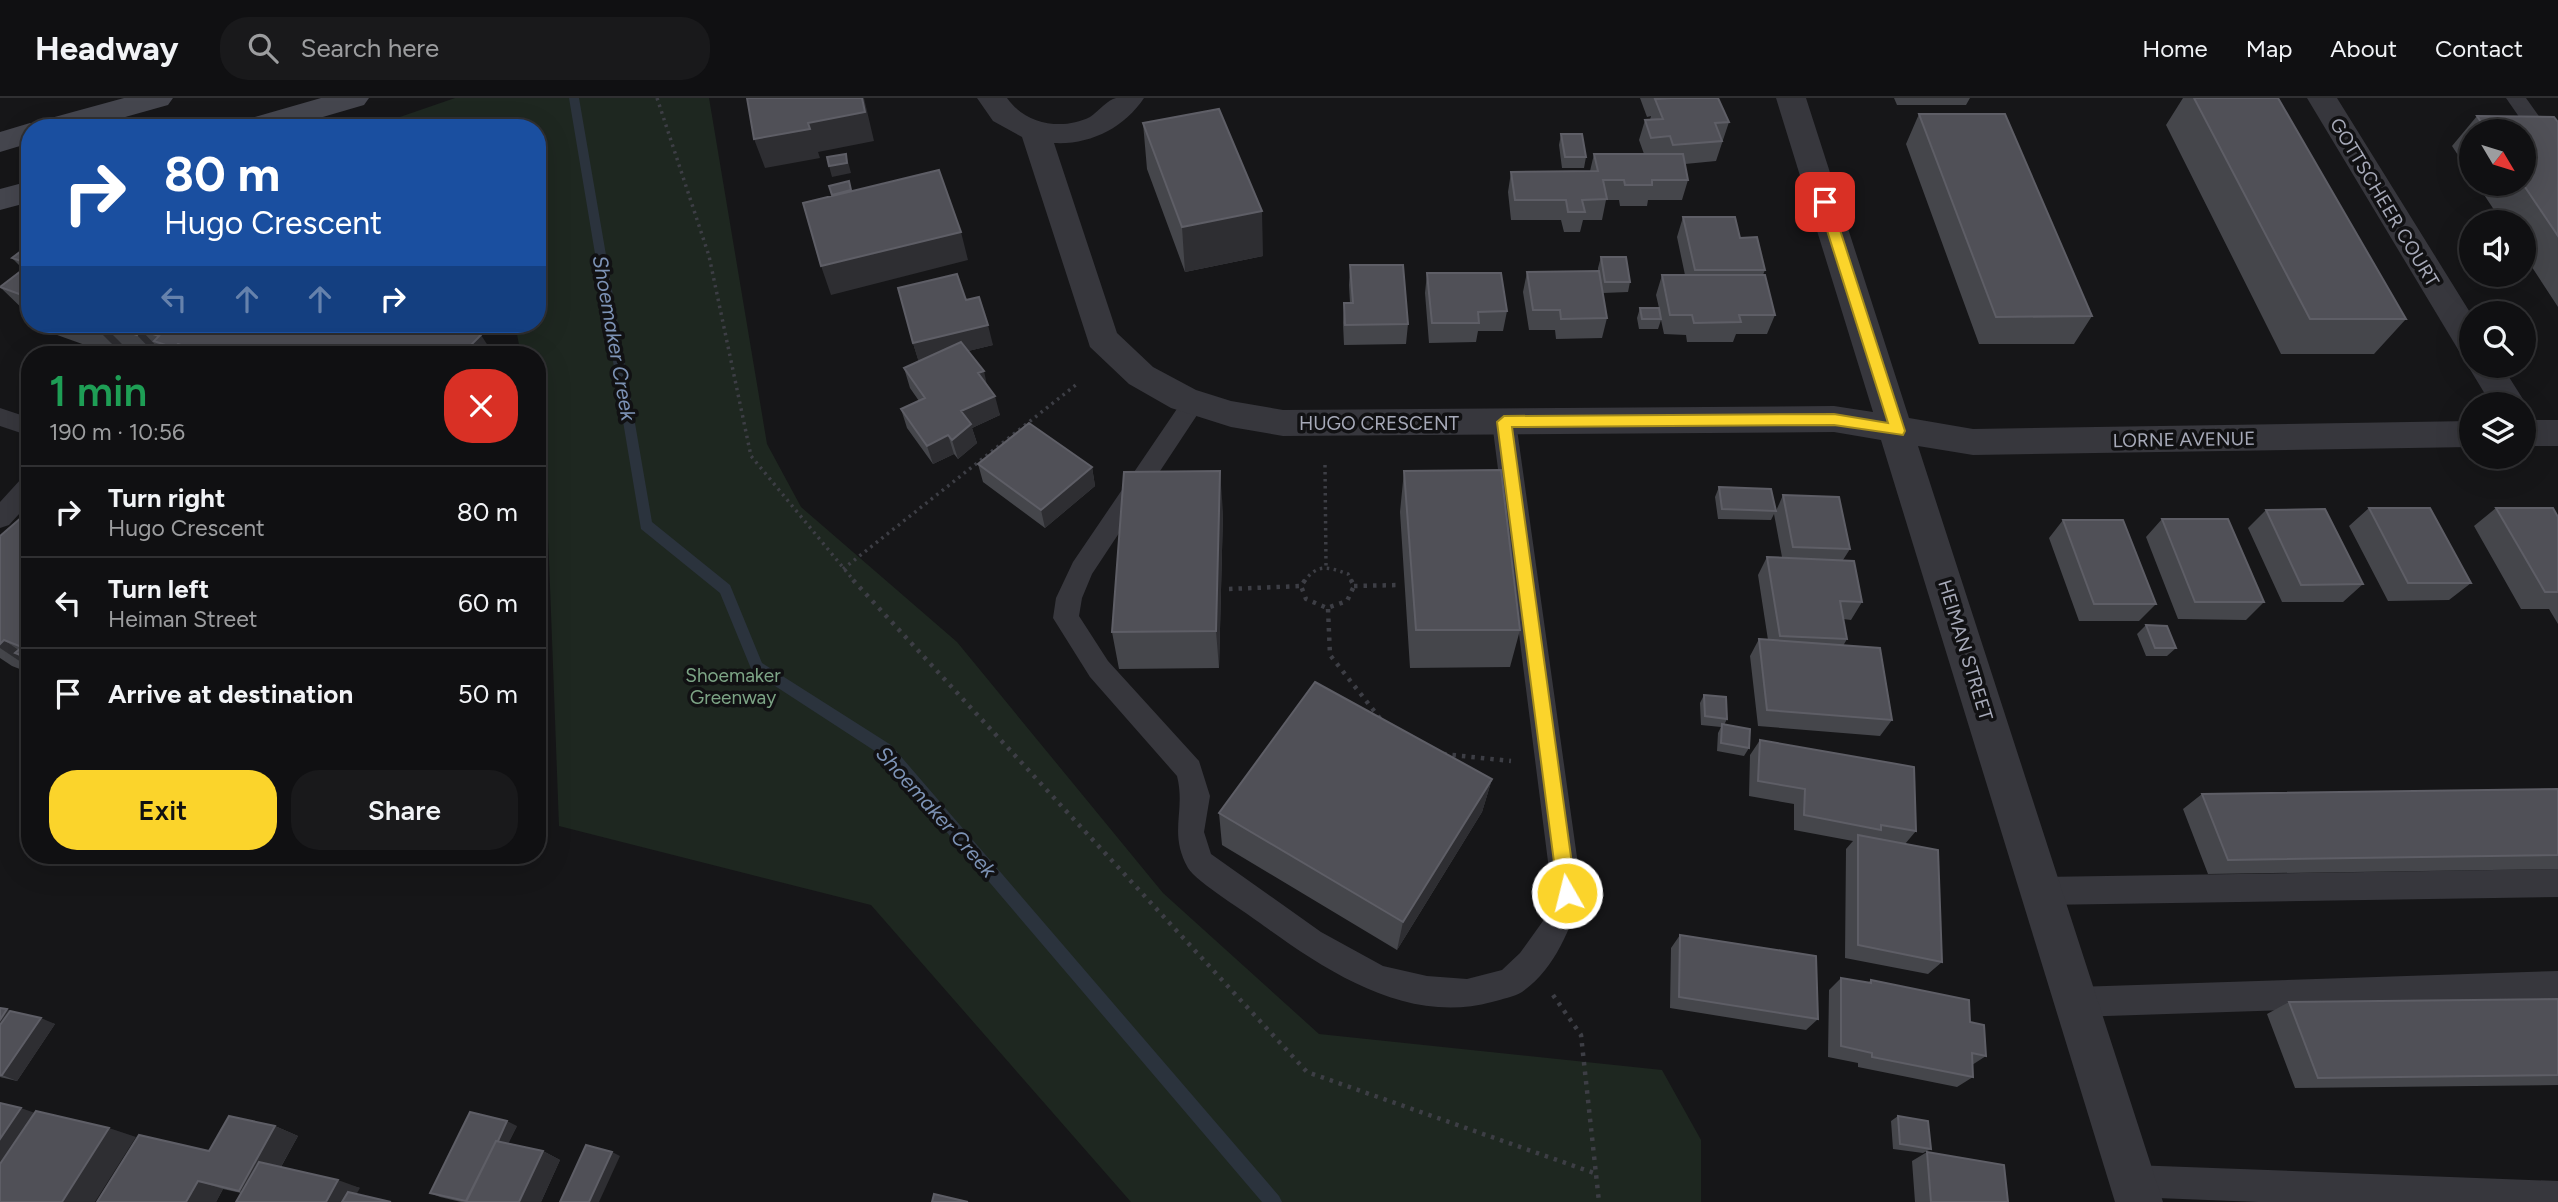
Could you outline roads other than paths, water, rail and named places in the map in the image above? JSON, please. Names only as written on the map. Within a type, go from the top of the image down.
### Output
[{"type":"main road","points":[[82,119],[158,98]]},
{"type":"main road","points":[[282,119],[354,98]]},
{"type":"main road","points":[[0,142],[21,136]]},
{"type":"main road","points":[[0,200],[21,194]]},
{"type":"street","points":[[992,98],[998,112],[1006,119],[1035,131],[1048,133],[1090,127],[1116,114],[1129,98]]},
{"type":"street","name":"HEIMAN STREET","points":[[1791,98],[2136,1192]]},
{"type":"street","name":"GOTTSCHEER COURT","points":[[2322,98],[2459,322]]},
{"type":"street","name":"HUGO CRESCENT","points":[[1035,131],[1102,338],[1115,355],[1153,386],[1214,412],[1283,423],[1834,419],[1898,431]]},
{"type":"street","name":"LORNE AVENUE","points":[[1898,431],[1973,442],[2459,435]]},
{"type":"lane","points":[[2516,98],[2558,159]]},
{"type":"lane","points":[[1192,403],[1082,569],[1069,598],[1066,618],[1099,669],[1189,770],[1196,796],[1190,832],[1200,862],[1311,942],[1378,979],[1427,991],[1467,994],[1511,982],[1531,963],[1555,928],[1567,893],[1504,422]]},
{"type":"lane","points":[[0,417],[20,432]]},
{"type":"lane","points":[[0,518],[21,496]]},
{"type":"lane","points":[[2042,891],[2558,883]]},
{"type":"lane","points":[[2076,1002],[2558,986]]},
{"type":"lane","points":[[2136,1192],[2558,1198]]},
{"type":"waterway","name":"Shoemaker Creek","points":[[574,98],[646,525],[725,589],[757,667],[886,750],[1273,1202]]},
{"type":"park label","name":"Shoemaker Greenway","points":[[733,686]]}]
